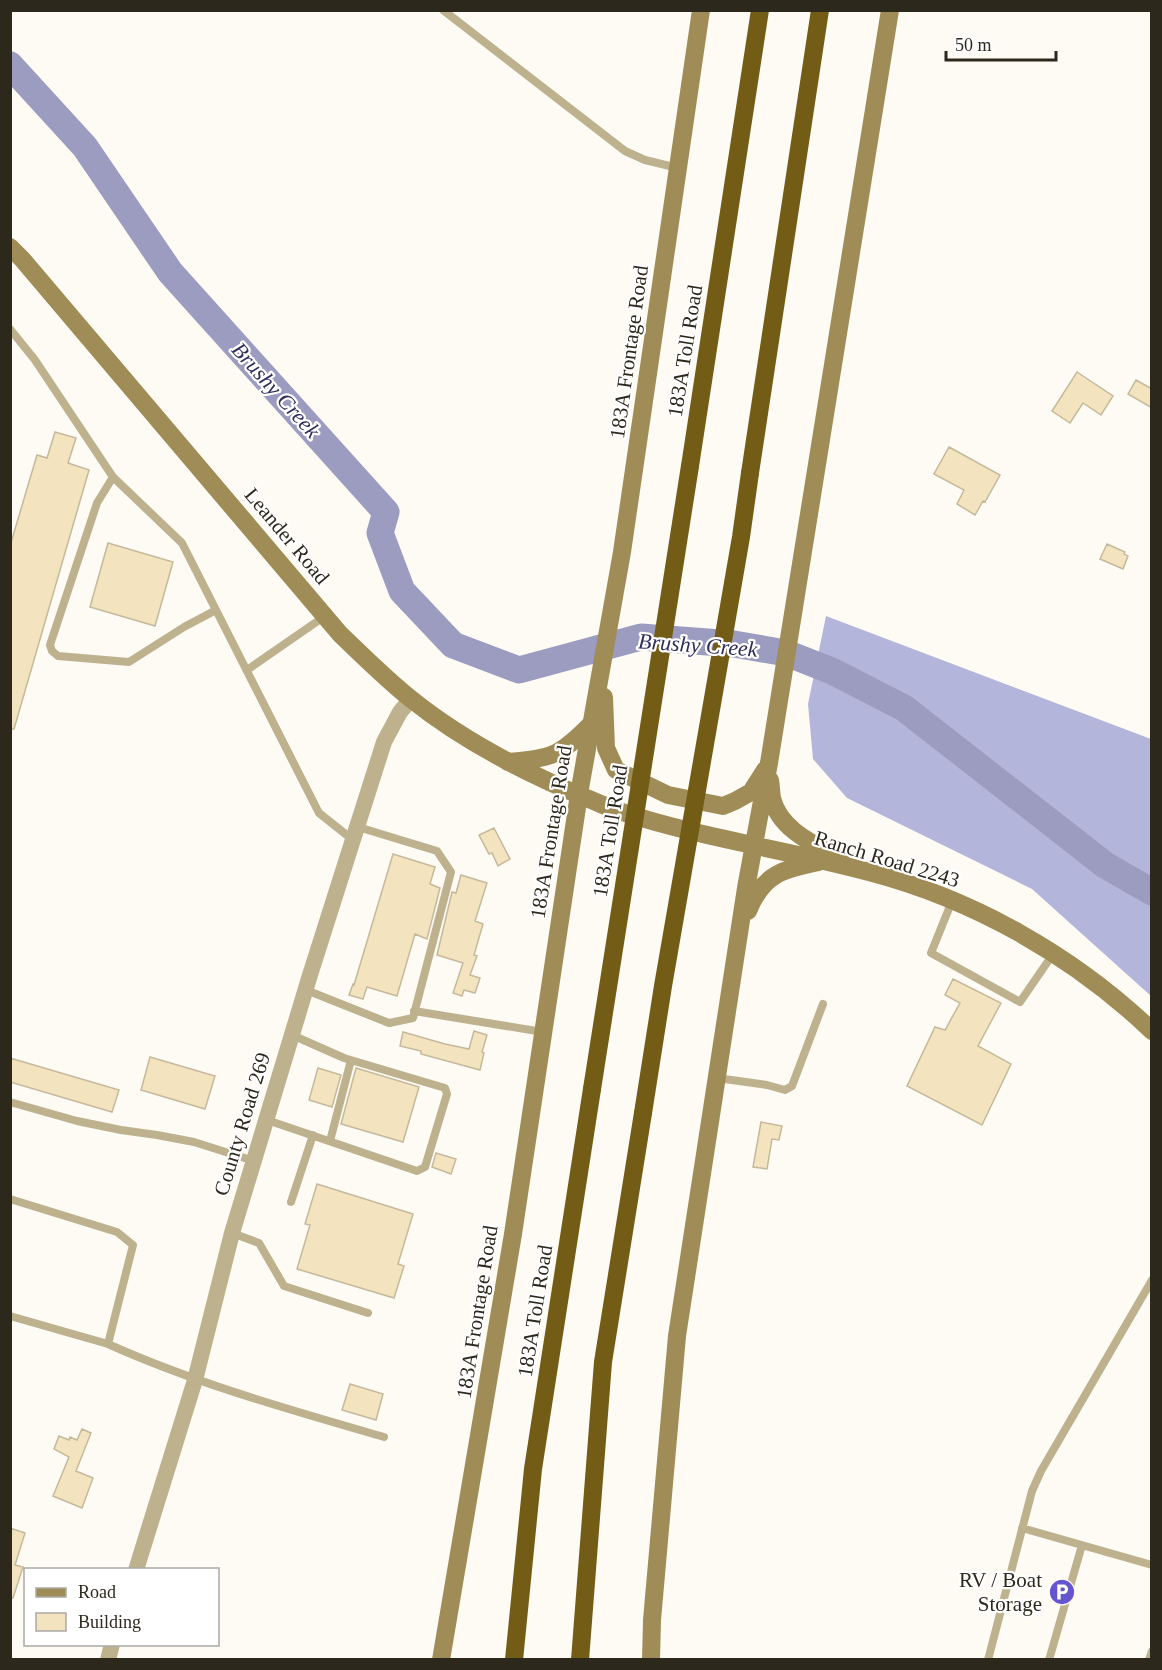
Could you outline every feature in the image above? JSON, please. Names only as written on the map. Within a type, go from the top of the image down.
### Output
[{"type":"highway","name":"183A Toll Road","points":[[514,1659],[533,1469],[760,10]]},
{"type":"highway","points":[[580,1659],[603,1362],[663,986],[741,537],[820,10]]},
{"type":"main road","name":"183A Frontage Road","points":[[441,1659],[513,1234],[579,794],[597,719],[603,665],[622,552],[701,10]]},
{"type":"main road","points":[[651,1659],[652,1620],[677,1336],[753,846],[769,763],[890,10]]},
{"type":"main road","name":"Leander Road","points":[[10,247],[340,634],[377,670],[411,699],[472,741],[508,762],[579,794]]},
{"type":"main road","points":[[508,762],[552,756],[574,742],[597,719],[616,770],[668,795],[723,806],[751,792],[769,763]]},
{"type":"main road","points":[[769,763],[772,800],[778,813],[789,826],[801,837],[862,870]]},
{"type":"main road","name":"Ranch Road 2243","points":[[579,794],[620,812],[663,825],[862,870],[920,888],[952,901],[1014,931],[1053,954],[1100,986],[1152,1030]]},
{"type":"main road","points":[[739,935],[752,900],[759,889],[771,878],[788,868],[823,861]]},
{"type":"street","name":"County Road 269","points":[[136,1568],[195,1380],[232,1233],[384,742],[400,712],[411,699]]},
{"type":"lane","points":[[443,10],[625,151],[645,160],[678,168]]},
{"type":"lane","points":[[10,329],[35,360],[113,477],[182,543],[319,813],[356,834],[436,850],[451,872],[412,1018],[389,1023],[306,990]]},
{"type":"lane","points":[[113,477],[97,503],[50,645],[52,651],[58,656],[129,662],[184,627],[216,610]]},
{"type":"lane","points":[[247,670],[325,616]]},
{"type":"lane","points":[[952,901],[931,953],[1020,1002],[1053,954]]},
{"type":"lane","points":[[717,1078],[789,1089],[823,1004]]},
{"type":"lane","points":[[414,1011],[543,1032]]},
{"type":"lane","points":[[267,1119],[417,1171],[425,1167],[447,1094],[445,1088],[351,1060],[292,1035]]},
{"type":"lane","points":[[330,1141],[351,1060]]},
{"type":"lane","points":[[10,1102],[99,1125],[194,1142],[254,1161]]},
{"type":"lane","points":[[291,1202],[313,1135]]},
{"type":"lane","points":[[10,1199],[117,1232],[134,1245],[108,1344]]},
{"type":"lane","points":[[232,1233],[259,1243],[284,1286],[368,1313]]},
{"type":"lane","points":[[988,1659],[1032,1491],[1152,1280]]},
{"type":"lane","points":[[10,1316],[108,1344],[195,1380],[384,1437]]},
{"type":"lane","points":[[1022,1528],[1152,1565]]},
{"type":"lane","points":[[1049,1659],[1082,1545]]},
{"type":"lane","points":[[1149,1659],[1152,1650]]},
{"type":"shaded area","points":[[826,616],[1151,739],[1151,996],[1032,889],[847,798],[813,759],[808,704]]},
{"type":"building","points":[[1077,372],[1113,396],[1101,415],[1083,403],[1070,423],[1052,411]]},
{"type":"building","points":[[1136,380],[1152,389],[1152,408],[1128,394]]},
{"type":"building","points":[[55,432],[76,438],[68,463],[89,470],[14,729],[10,729],[10,546],[37,455],[47,458]]},
{"type":"building","points":[[949,447],[1000,475],[975,515],[957,504],[964,490],[934,474]]},
{"type":"building","points":[[108,543],[173,562],[155,626],[90,607]]},
{"type":"building","points":[[1107,544],[1125,552],[1124,554],[1128,556],[1123,569],[1100,559]]},
{"type":"building","points":[[494,828],[510,859],[498,866],[479,835]]},
{"type":"building","points":[[393,854],[435,867],[430,884],[440,888],[427,939],[415,934],[397,996],[367,987],[363,999],[349,995]]},
{"type":"building","points":[[461,875],[487,883],[475,921],[483,924],[474,955],[477,956],[470,975],[480,978],[475,993],[464,990],[462,996],[453,993],[463,963],[437,955],[452,892],[456,893]]},
{"type":"building","points":[[953,979],[1001,1003],[978,1046],[1011,1064],[982,1125],[907,1086],[935,1027],[945,1030],[960,1003],[945,995]]},
{"type":"building","points":[[474,1031],[487,1035],[480,1070],[400,1046],[403,1032],[469,1049]]},
{"type":"building","points":[[150,1057],[215,1076],[205,1109],[141,1090]]},
{"type":"building","points":[[10,1058],[119,1090],[112,1112],[10,1082]]},
{"type":"building","points":[[318,1068],[341,1075],[332,1107],[309,1100]]},
{"type":"building","points":[[356,1068],[419,1087],[403,1142],[341,1124]]},
{"type":"building","points":[[761,1122],[782,1126],[779,1140],[772,1139],[767,1169],[753,1167]]},
{"type":"building","points":[[436,1153],[456,1159],[451,1174],[432,1167]]},
{"type":"building","points":[[317,1184],[413,1214],[398,1264],[404,1266],[394,1298],[297,1269],[310,1225],[305,1224]]},
{"type":"building","points":[[350,1384],[383,1394],[376,1420],[342,1410]]},
{"type":"building","points":[[82,1429],[91,1433],[76,1471],[93,1478],[82,1508],[53,1496],[69,1457],[54,1449],[59,1436],[77,1440]]},
{"type":"building","points":[[10,1528],[25,1533],[15,1565],[23,1567],[13,1598],[10,1598]]},
{"type":"waterway","name":"Brushy Creek","points":[[10,65],[85,147],[170,272],[386,512],[380,533],[402,591],[453,645],[519,670],[641,637],[734,644],[786,653],[832,671],[904,708],[1105,865],[1152,892]]},
{"type":"place","name":"RV / Boat Storage","points":[[1062,1592]]}]
